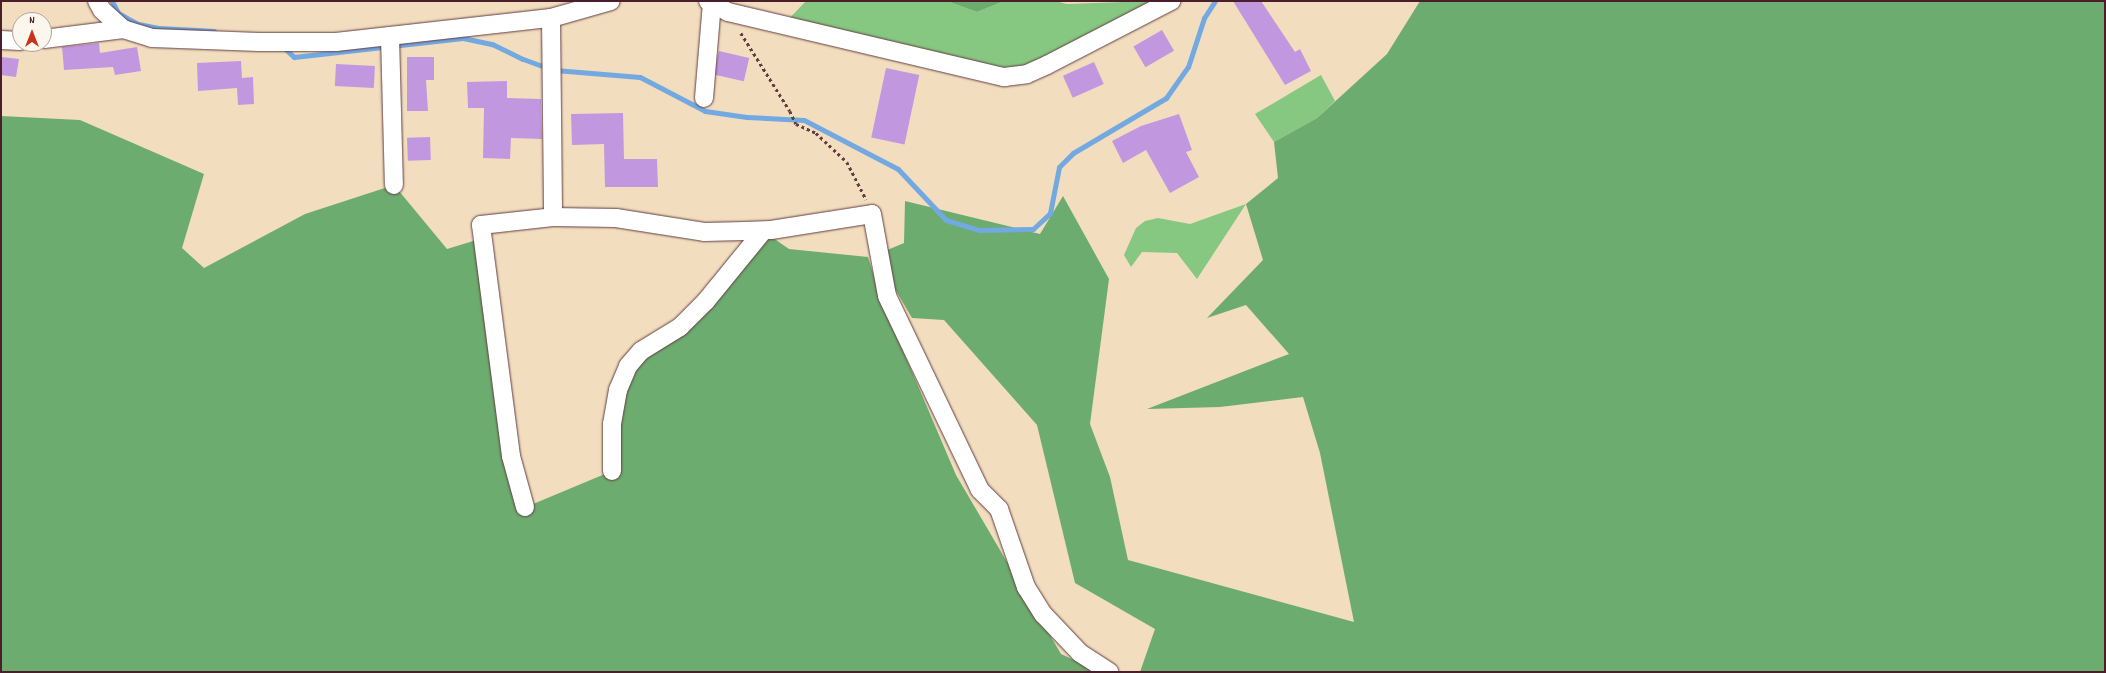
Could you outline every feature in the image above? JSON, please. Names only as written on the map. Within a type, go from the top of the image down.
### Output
[{"type":"street","points":[[97,1],[102,10],[122,29]]},
{"type":"street","points":[[52,38],[122,29],[152,38],[259,42],[336,42],[551,18],[611,1]]},
{"type":"street","points":[[704,98],[710,2],[728,12],[1004,77],[1027,74],[1047,65],[1171,1]]},
{"type":"street","points":[[551,18],[553,217]]},
{"type":"street","points":[[390,36],[394,185]]},
{"type":"street","points":[[1,40],[12,41]]},
{"type":"street","points":[[525,507],[511,456],[481,225],[553,217],[616,218],[704,232],[763,231],[872,214],[887,296],[980,490],[999,509],[1026,587],[1043,614],[1080,653],[1109,672]]},
{"type":"street","points":[[612,472],[612,424],[618,390],[628,366],[641,351],[680,327],[706,301],[763,231]]},
{"type":"path","points":[[728,12],[790,111],[796,124],[816,133],[847,162],[859,181],[872,214]]},
{"type":"green space","points":[[806,1],[947,1],[977,12],[1004,1],[1055,1],[1067,4],[1153,1],[1027,74],[783,25]]},
{"type":"green space","points":[[947,1],[1004,1],[977,12]]},
{"type":"green space","points":[[1420,1],[2105,1],[2105,672],[1140,672],[1155,629],[1075,583],[1037,425],[944,320],[912,318],[895,289],[885,251],[904,243],[905,201],[1040,234],[1063,196],[1109,279],[1090,424],[1110,477],[1128,560],[1354,622],[1320,453],[1303,397],[1220,407],[1147,409],[1289,354],[1246,305],[1207,318],[1263,260],[1246,204],[1278,178],[1274,142],[1317,118],[1387,54]]},
{"type":"green space","points":[[1321,75],[1335,101],[1317,118],[1274,142],[1255,114]]},
{"type":"green space","points":[[1,116],[80,120],[204,174],[182,248],[204,268],[305,214],[394,185],[447,249],[483,238],[526,507],[612,471],[621,383],[763,231],[789,249],[868,257],[881,299],[956,475],[1061,654],[1100,672],[1,672]]},
{"type":"green space","points":[[1246,204],[1197,279],[1177,253],[1142,252],[1131,267],[1124,255],[1136,228],[1145,221],[1158,218],[1190,224]]},
{"type":"building","points":[[1233,1],[1261,1],[1295,52],[1300,49],[1311,71],[1285,85]]},
{"type":"building","points":[[1162,30],[1174,51],[1145,67],[1133,47]]},
{"type":"building","points":[[99,43],[100,53],[137,47],[141,71],[115,75],[113,67],[64,70],[62,47]]},
{"type":"building","points":[[719,51],[749,58],[744,81],[714,74]]},
{"type":"building","points":[[1,57],[19,59],[16,77],[1,75]]},
{"type":"building","points":[[407,57],[434,57],[434,80],[426,80],[428,111],[407,111]]},
{"type":"building","points":[[241,61],[242,78],[253,77],[254,104],[238,105],[237,88],[198,91],[197,63]]},
{"type":"building","points":[[1094,62],[1104,84],[1073,98],[1063,76]]},
{"type":"building","points":[[336,64],[375,66],[374,88],[335,86]]},
{"type":"building","points":[[886,68],[919,75],[904,145],[871,137]]},
{"type":"building","points":[[507,81],[507,98],[541,99],[542,139],[511,138],[510,159],[483,158],[484,108],[468,108],[467,82]]},
{"type":"building","points":[[623,113],[624,159],[657,159],[658,187],[605,187],[604,144],[572,145],[571,114]]},
{"type":"building","points":[[1179,114],[1192,150],[1186,152],[1199,177],[1170,193],[1146,150],[1123,163],[1112,141],[1141,126]]},
{"type":"building","points":[[430,137],[431,160],[408,161],[407,138]]},
{"type":"waterway","points":[[112,1],[118,13],[138,24],[159,28],[214,31]]},
{"type":"waterway","points":[[555,70],[640,77],[705,111],[747,117],[804,120],[898,169],[946,220],[979,230],[1033,229],[1050,213],[1059,167],[1073,153],[1166,98],[1188,67],[1204,18],[1215,1]]},
{"type":"waterway","points":[[283,47],[294,57],[463,38],[492,44],[523,59],[548,68]]}]
